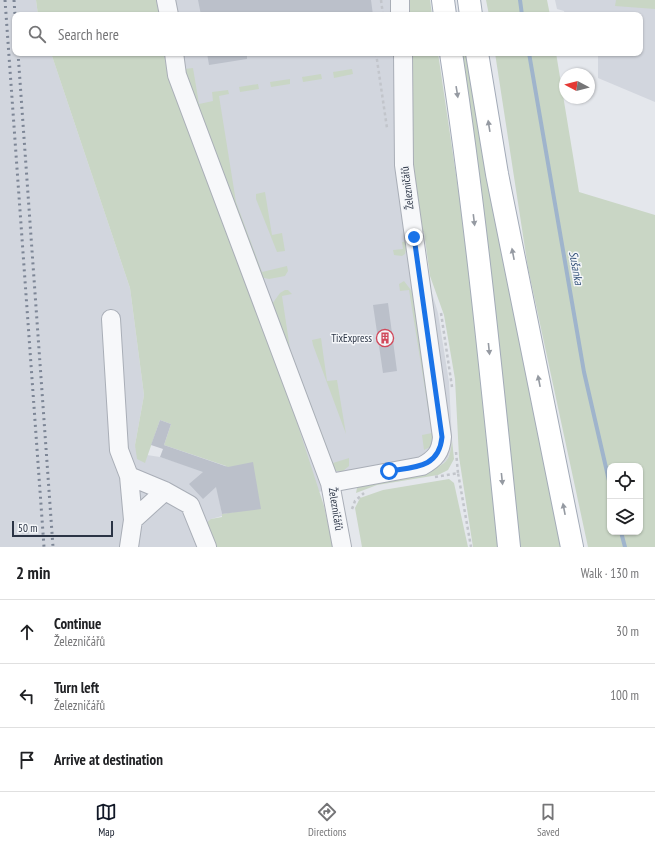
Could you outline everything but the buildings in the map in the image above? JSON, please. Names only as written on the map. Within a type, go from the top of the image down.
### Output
[{"type":"main road","points":[[443,0],[445,12]]},
{"type":"main road","points":[[469,0],[471,12]]},
{"type":"main road","points":[[451,56],[469,175],[509,547]]},
{"type":"main road","points":[[478,56],[497,174],[572,547]]},
{"type":"street","points":[[166,0],[168,12]]},
{"type":"street","points":[[400,0],[400,12]]},
{"type":"street","points":[[174,56],[177,75],[330,483]]},
{"type":"street","name":"Železničářů","points":[[342,547],[330,483],[422,466],[438,454],[441,446],[442,437],[404,166],[403,56]]},
{"type":"street","points":[[111,319],[119,450],[129,476],[133,520],[129,547]]},
{"type":"street","points":[[129,476],[165,491],[190,505],[207,547]]},
{"type":"street","points":[[133,520],[165,491]]},
{"type":"path","points":[[381,0],[383,12]]},
{"type":"path","points":[[429,478],[458,473],[471,547]]},
{"type":"path","points":[[352,513],[351,508],[355,501],[360,495],[366,492]]},
{"type":"shaded area","points":[[0,0],[36,0],[38,12],[12,12],[12,56],[52,56],[130,288],[144,395],[135,445],[145,462],[147,455],[160,457],[215,475],[222,516],[211,519],[209,547],[0,547]]},
{"type":"shaded area","points":[[147,0],[405,0],[406,12],[149,12]]},
{"type":"shaded area","points":[[555,0],[655,0],[655,102],[598,78],[598,56],[643,56],[643,12],[564,12],[557,9]]},
{"type":"shaded area","points":[[157,56],[406,56],[409,163],[429,283],[438,313],[449,382],[452,440],[451,451],[447,460],[440,466],[426,471],[322,491],[310,495]]},
{"type":"green space","points":[[36,0],[156,0],[158,12],[38,12]]},
{"type":"green space","points":[[404,0],[430,0],[432,12],[405,12]]},
{"type":"green space","points":[[486,0],[547,0],[549,12],[488,12]]},
{"type":"green space","points":[[616,0],[655,0],[655,9],[615,6]]},
{"type":"green space","points":[[52,56],[164,56],[167,72],[290,401],[324,506],[333,547],[209,547],[204,525],[211,519],[222,517],[222,514],[234,512],[226,466],[164,445],[171,424],[160,420],[145,463],[137,459],[135,445],[144,395],[130,288]]},
{"type":"green space","points":[[407,56],[438,56],[468,256],[500,547],[473,547],[459,457],[455,379],[444,315],[430,276],[424,232],[418,233],[409,173]]},
{"type":"green space","points":[[459,56],[469,56],[565,547],[518,547]]},
{"type":"green space","points":[[495,56],[556,56],[559,71],[559,104],[564,104],[579,192],[655,215],[655,547],[588,547],[528,268]]},
{"type":"green space","points":[[193,68],[199,104],[213,101],[212,92],[228,90],[229,94],[219,96],[236,202],[262,272],[287,266],[288,271],[285,276],[269,279],[260,277],[225,187],[184,69]]},
{"type":"green space","points":[[352,69],[353,74],[334,78],[333,72]]},
{"type":"green space","points":[[321,74],[322,79],[303,82],[302,77]]},
{"type":"green space","points":[[290,79],[290,84],[271,87],[270,82]]},
{"type":"green space","points":[[258,84],[259,89],[240,92],[239,87]]},
{"type":"green space","points":[[265,192],[272,235],[282,233],[285,251],[277,252],[256,199],[256,194]]},
{"type":"green space","points":[[408,241],[405,254],[402,256],[394,255],[393,250],[403,249],[402,242]]},
{"type":"green space","points":[[404,281],[414,294],[436,434],[430,447],[424,450],[422,435],[432,433],[409,290],[400,291],[399,284]]},
{"type":"green space","points":[[288,290],[292,294],[282,296],[290,349],[333,463],[349,458],[349,466],[343,471],[334,471],[272,304],[280,293]]},
{"type":"green space","points":[[321,338],[327,381],[337,380],[346,434],[313,345],[312,340]]},
{"type":"green space","points":[[452,440],[454,459],[448,470],[438,475],[377,485],[356,493],[357,488],[361,485],[419,473],[440,466],[449,456]]},
{"type":"green space","points":[[449,479],[454,483],[468,547],[362,547],[355,508],[360,498],[383,490]]},
{"type":"waterway","name":"Sušanka","points":[[520,0],[522,12]]},
{"type":"waterway","name":"Sušanka","points":[[530,56],[584,372],[607,472]]},
{"type":"waterway","name":"Sušanka","points":[[622,535],[625,547]]},
{"type":"railway","points":[[5,0],[44,547]]},
{"type":"railway","points":[[14,0],[15,12]]},
{"type":"railway","points":[[18,56],[53,547]]},
{"type":"place","name":"TixExpress","points":[[385,338]]},
{"type":"route","points":[[389,471],[422,466],[432,460],[438,454],[442,437],[414,237]]}]
